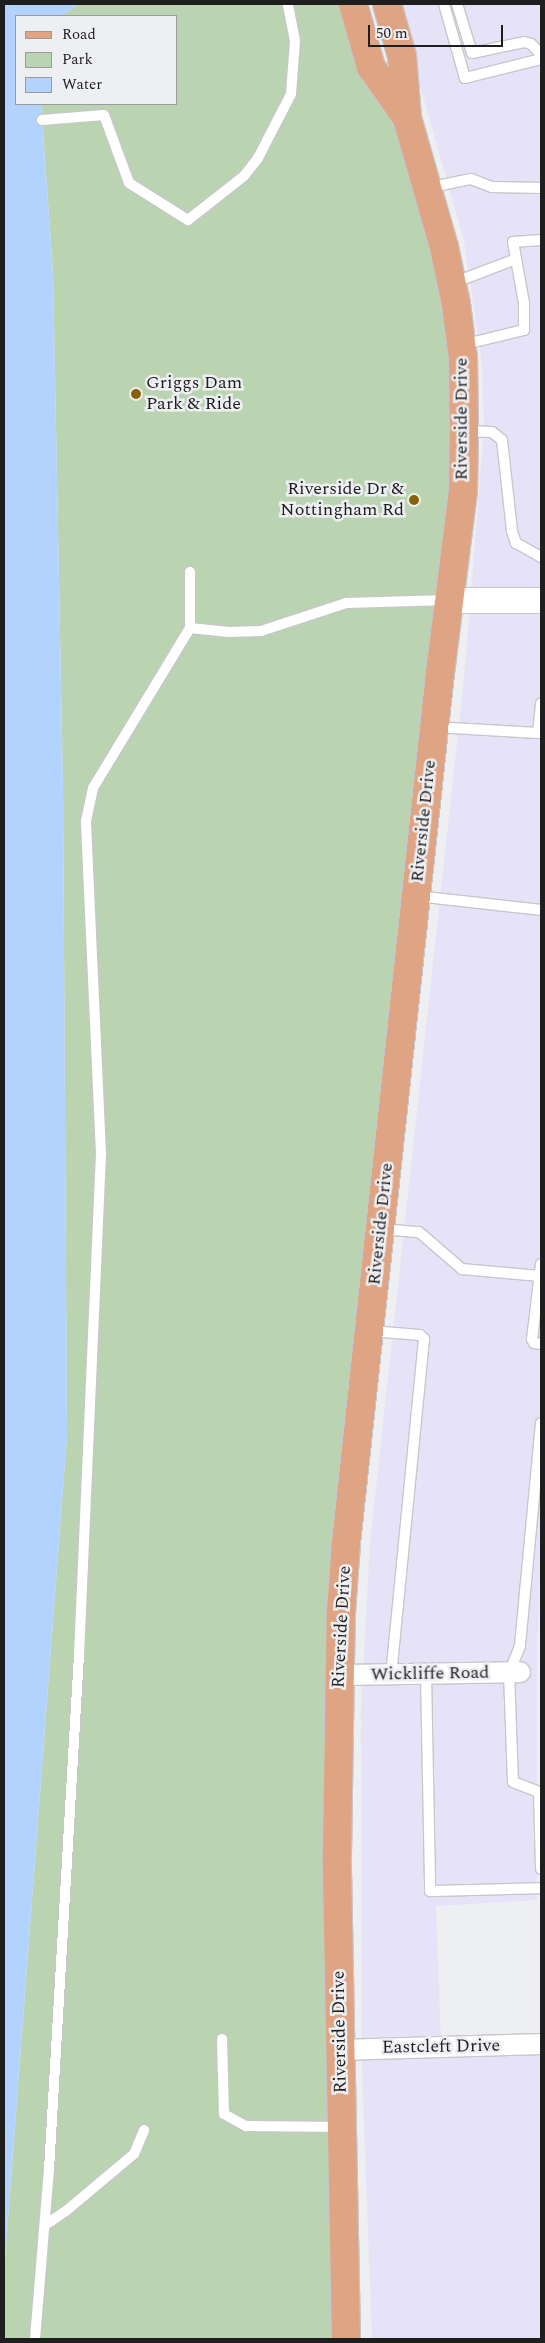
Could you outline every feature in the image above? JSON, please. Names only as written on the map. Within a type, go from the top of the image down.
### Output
[{"type":"main road","name":"Riverside Drive","points":[[353,4],[371,67],[407,118]]},
{"type":"main road","name":"Riverside Drive","points":[[346,2339],[337,1854],[339,1675],[346,1543],[434,727],[463,491],[464,430],[461,345],[452,283],[407,118],[402,56],[386,4]]},
{"type":"street","points":[[450,600],[541,600]]},
{"type":"street","name":"Wickliffe Road","points":[[339,1675],[515,1672]]},
{"type":"street","name":"Eastcleft Drive","points":[[341,2050],[541,2044]]},
{"type":"lane","points":[[42,120],[104,115],[129,183],[188,220],[244,176],[258,158],[291,94],[295,41],[288,4]]},
{"type":"lane","points":[[444,4],[465,78],[541,59]]},
{"type":"lane","points":[[457,4],[472,53],[524,42],[531,44],[541,54]]},
{"type":"lane","points":[[426,188],[471,179],[492,187],[541,188]]},
{"type":"lane","points":[[461,345],[524,330],[524,303],[513,242],[541,240]]},
{"type":"lane","points":[[452,283],[516,259]]},
{"type":"lane","points":[[464,430],[492,432],[502,440],[512,531],[516,543],[541,557]]},
{"type":"lane","points":[[35,2339],[45,2225],[79,1655],[101,1154],[86,820],[94,788],[190,628],[190,572]]},
{"type":"lane","points":[[190,628],[229,632],[261,631],[346,603],[450,600]]},
{"type":"lane","points":[[434,727],[538,733],[541,702]]},
{"type":"lane","points":[[416,896],[541,910]]},
{"type":"lane","points":[[380,1229],[419,1232],[462,1269],[540,1276]]},
{"type":"lane","points":[[541,1264],[532,1339],[534,1343],[541,1344]]},
{"type":"lane","points":[[370,1331],[420,1335],[424,1339],[391,1674]]},
{"type":"lane","points":[[541,1423],[520,1646],[515,1672],[513,1782],[539,1792],[541,1869]]},
{"type":"lane","points":[[426,1674],[430,1891],[541,1888]]},
{"type":"lane","points":[[222,2039],[224,2114],[246,2126],[342,2127]]},
{"type":"lane","points":[[45,2225],[66,2212],[134,2154],[144,2130]]},
{"type":"shaded area","points":[[397,4],[541,4],[541,1541],[537,1670],[537,1900],[436,1906],[441,2046],[541,2044],[541,2339],[372,2339],[362,2070],[361,1709],[370,1543],[465,669],[484,429],[482,364],[464,241]]},
{"type":"green space","points":[[79,4],[338,4],[347,36],[426,188],[463,358],[346,1543],[346,2339],[4,2339],[4,2272],[67,1435],[63,787],[53,273],[41,105],[178,105],[178,15],[62,15]]},
{"type":"water","points":[[4,4],[79,4],[62,15],[15,15],[15,105],[41,105],[53,273],[63,787],[67,1435],[4,2272]]},
{"type":"place","name":"Griggs Dam Park & Ride","points":[[136,394]]},
{"type":"place","name":"Riverside Dr & Nottingham Rd","points":[[414,500]]}]
